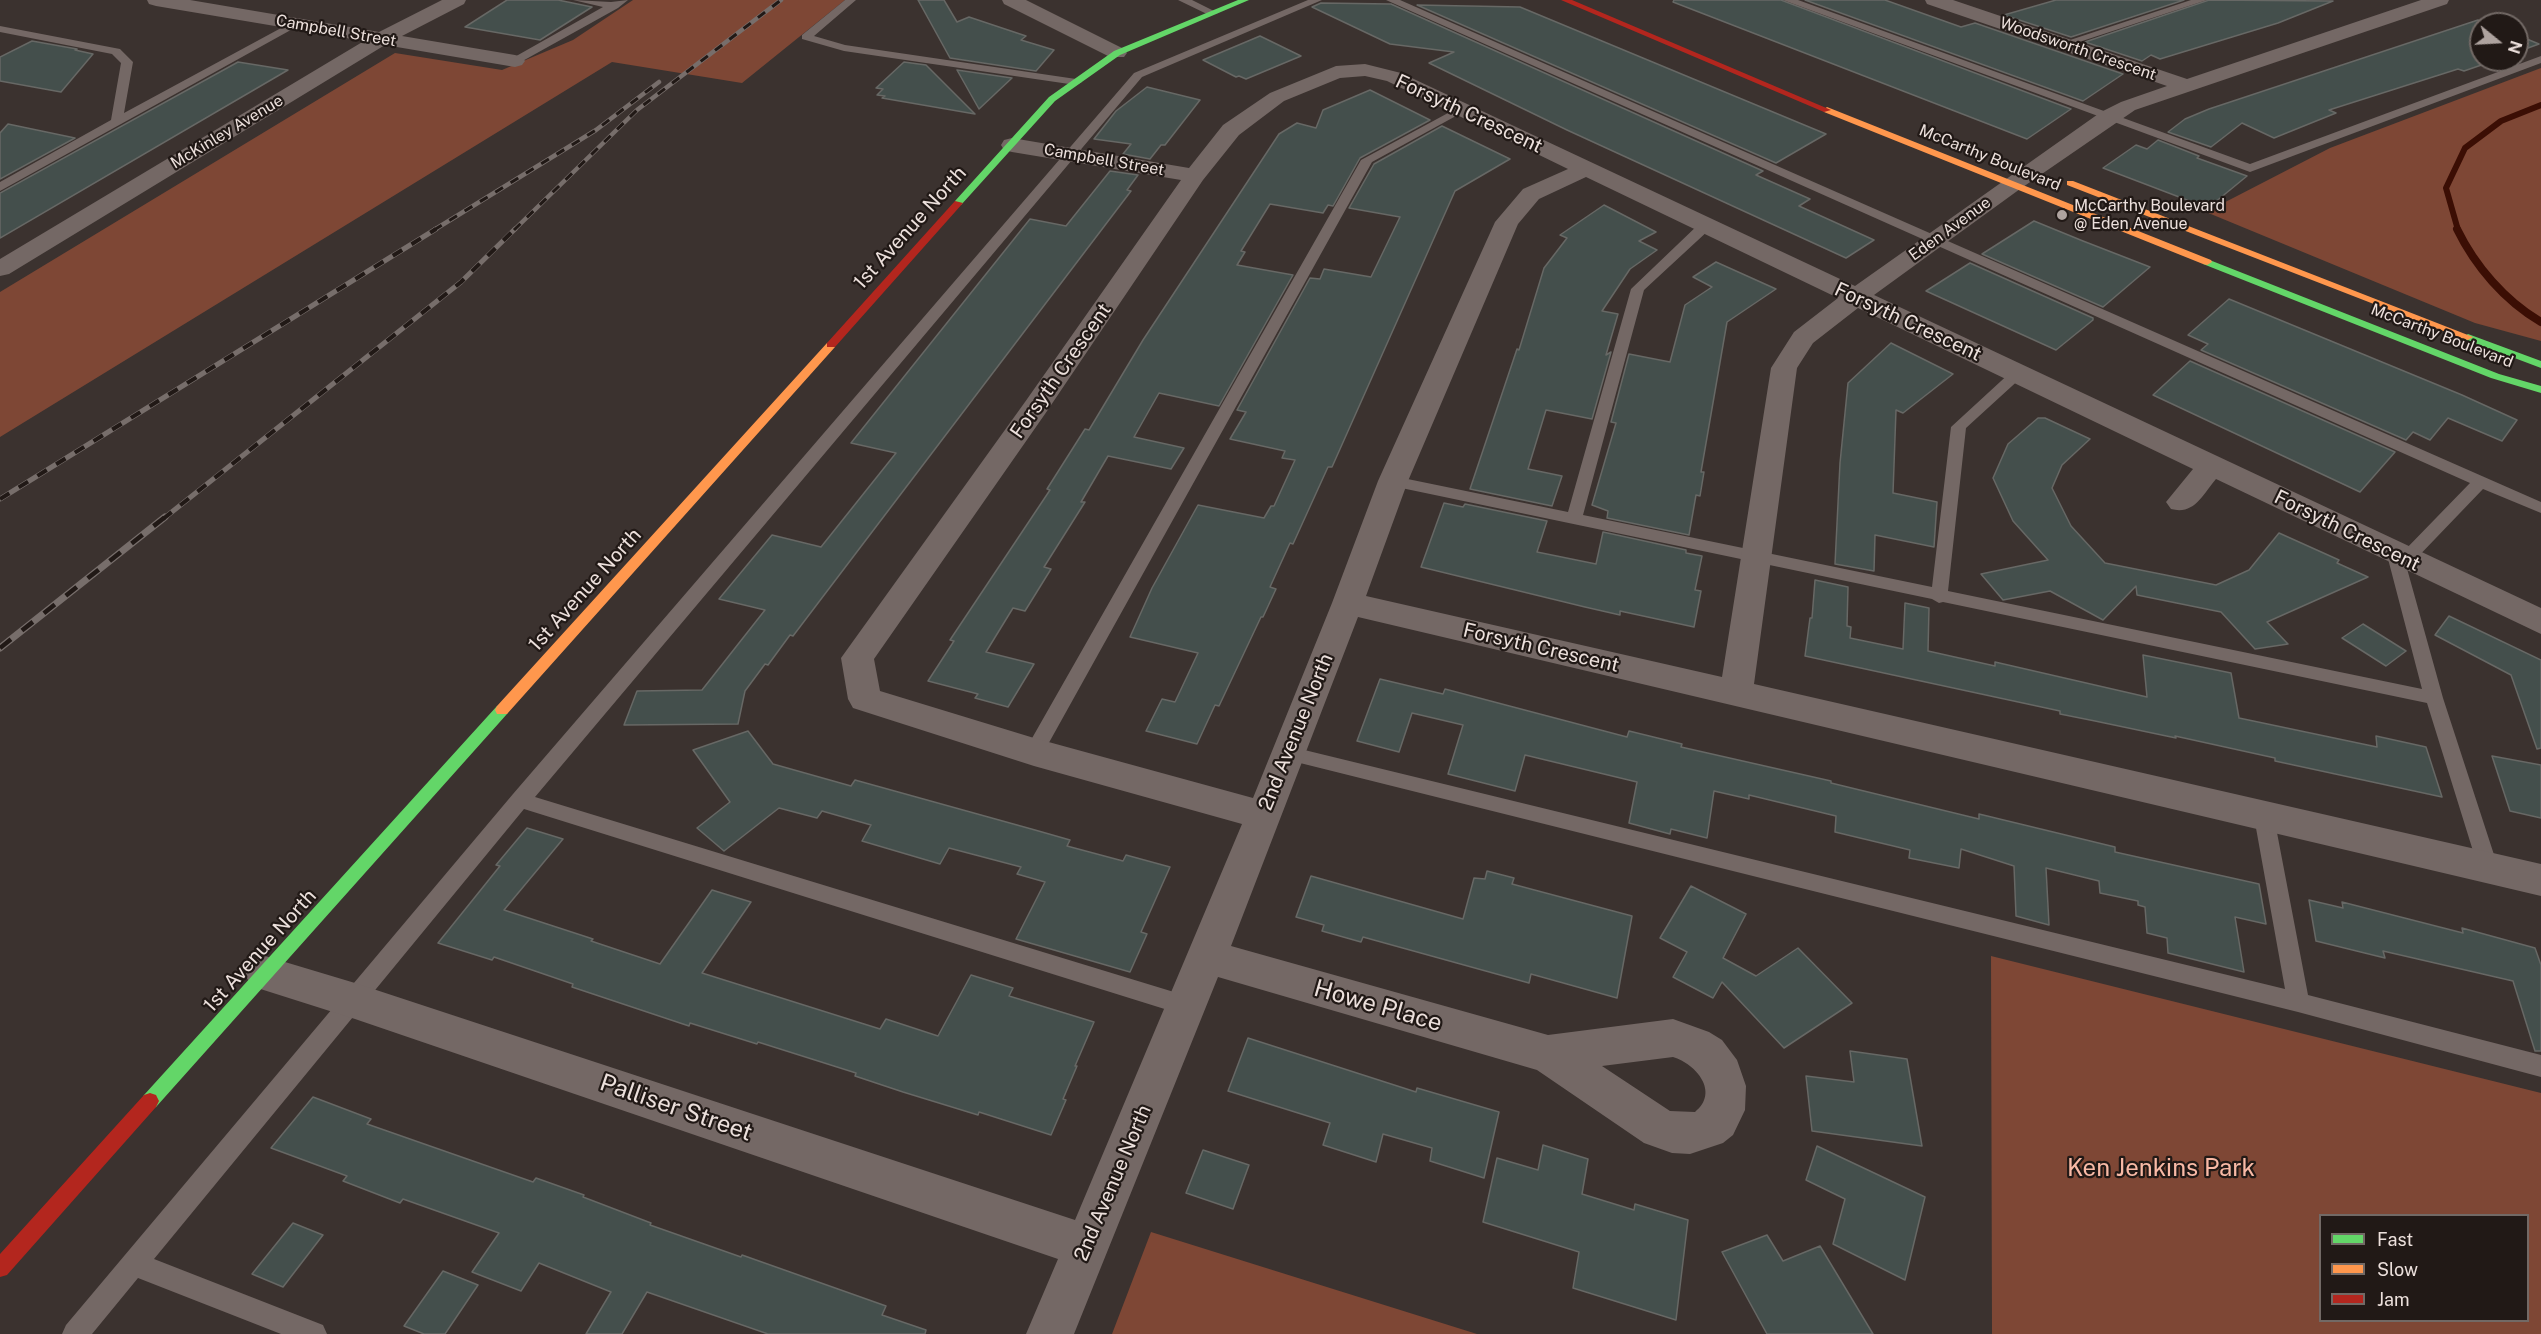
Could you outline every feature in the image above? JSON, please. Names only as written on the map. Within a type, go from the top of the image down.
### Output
[{"type":"main road","name":"1st Avenue North","points":[[0,1268],[1052,99],[1117,53],[1245,0]]},
{"type":"main road","name":"McCarthy Boulevard","points":[[1565,0],[2541,365]]},
{"type":"main road","name":"McCarthy Boulevard","points":[[2032,173],[2495,376],[2541,390]]},
{"type":"street","name":"Campbell Street","points":[[156,0],[515,61]]},
{"type":"street","name":"McKinley Avenue","points":[[0,269],[383,38],[457,0]]},
{"type":"street","points":[[1011,0],[1117,53]]},
{"type":"street","name":"Woodsworth Crescent","points":[[1934,0],[2187,86]]},
{"type":"street","points":[[1955,7],[1977,0]]},
{"type":"street","name":"Eden Avenue","points":[[1736,693],[1784,368],[1803,338],[1935,240],[2109,117],[2128,106],[2440,0]]},
{"type":"street","name":"Forsyth Crescent","points":[[1263,815],[1034,752],[865,699],[857,658],[1035,408],[1195,176],[1231,130],[1277,97],[1336,72],[1365,70],[1394,77],[1854,298],[2018,373],[2400,557],[2541,622]]},
{"type":"street","name":"Campbell Street","points":[[1012,145],[1195,176]]},
{"type":"street","name":"2nd Avenue North","points":[[1050,1334],[1207,957],[1348,603],[1393,482],[1507,222],[1531,194],[1586,169]]},
{"type":"street","points":[[2181,502],[2211,466]]},
{"type":"street","name":"Forsyth Crescent","points":[[1348,603],[2541,880]]},
{"type":"street","name":"Howe Place","points":[[1207,957],[1548,1054]]},
{"type":"street","name":"Palliser Street","points":[[265,974],[355,1000],[1086,1246]]},
{"type":"lane","points":[[578,0],[618,3]]},
{"type":"lane","points":[[852,0],[806,37],[844,48],[1076,82]]},
{"type":"lane","points":[[1183,0],[1213,13]]},
{"type":"lane","points":[[75,1334],[520,800],[1138,75],[1317,0]]},
{"type":"lane","points":[[1391,0],[2541,508]]},
{"type":"lane","points":[[1788,0],[2250,168],[2541,59]]},
{"type":"lane","points":[[2063,44],[2202,0]]},
{"type":"lane","points":[[515,61],[618,3]]},
{"type":"lane","points":[[0,187],[294,24]]},
{"type":"lane","points":[[0,29],[116,51],[127,62],[117,122]]},
{"type":"lane","points":[[1034,752],[1367,160],[1461,109]]},
{"type":"lane","points":[[1574,519],[1638,290],[1705,226]]},
{"type":"lane","points":[[1939,597],[1959,427],[2018,373]]},
{"type":"lane","points":[[1393,482],[1756,555],[1939,597],[2433,698]]},
{"type":"lane","points":[[2481,482],[2400,557],[2433,698],[2488,867]]},
{"type":"lane","points":[[1288,753],[2298,1002],[2541,1066]]},
{"type":"lane","points":[[520,800],[1187,1006]]},
{"type":"lane","points":[[2264,817],[2298,1002]]},
{"type":"lane","points":[[135,1264],[314,1334]]},
{"type":"green space","points":[[633,0],[845,0],[742,83],[612,62],[0,437],[0,292],[395,53],[502,70],[573,40]]},
{"type":"green space","points":[[2541,68],[2541,341],[2475,323],[2206,212],[2330,148]]},
{"type":"green space","name":"Ken Jenkins Park","points":[[1991,956],[2541,1093],[2541,1334],[1992,1334]]},
{"type":"green space","points":[[1151,1232],[1477,1334],[1112,1334]]},
{"type":"building","points":[[507,0],[558,0],[592,7],[540,40],[465,27]]},
{"type":"building","points":[[918,0],[944,0],[957,22],[969,17],[1026,36],[1021,40],[1054,50],[1036,71],[950,58]]},
{"type":"building","points":[[1674,0],[1781,0],[2071,109],[2027,139],[1673,2]]},
{"type":"building","points":[[1805,0],[1885,0],[1961,27],[1975,23],[2123,74],[2083,101]]},
{"type":"building","points":[[2056,0],[2184,0],[2071,37],[2004,15]]},
{"type":"building","points":[[2209,0],[2333,1],[2278,23],[2160,59],[2151,55],[2142,61],[2085,42]]},
{"type":"building","points":[[1321,3],[1391,4],[1763,171],[1756,175],[1810,199],[1799,206],[1874,240],[1846,258],[1567,130],[1429,63],[1454,52],[1390,44],[1312,7]]},
{"type":"building","points":[[1417,5],[1520,7],[1826,134],[1776,163]]},
{"type":"building","points":[[2469,23],[2469,69],[2464,71],[2458,69],[2329,110],[2336,113],[2274,138],[2242,123],[2211,147],[2168,132],[2185,119]]},
{"type":"building","points":[[1260,36],[1301,56],[1246,79],[1236,77],[1203,60]]},
{"type":"building","points":[[2529,40],[2539,44],[2529,48]]},
{"type":"building","points":[[32,41],[93,54],[61,92],[0,81],[0,57]]},
{"type":"building","points":[[238,62],[288,70],[0,238],[0,193]]},
{"type":"building","points":[[904,62],[926,65],[975,114],[882,98],[885,96],[877,95],[883,89],[876,88]]},
{"type":"building","points":[[957,70],[1012,78],[979,109]]},
{"type":"building","points":[[1147,87],[1200,100],[1165,145],[1161,145],[1150,159],[1123,154],[1131,144],[1094,139],[1116,111]]},
{"type":"building","points":[[1370,90],[1430,120],[1360,158],[1333,206],[1328,205],[1323,213],[1270,204],[1241,251],[1245,252],[1237,265],[1293,275],[1219,406],[1159,393],[1134,437],[1184,448],[1171,469],[1108,456],[1081,502],[1085,502],[1044,567],[1051,569],[1025,611],[1013,608],[986,652],[1034,664],[1008,707],[975,698],[978,694],[928,681],[954,641],[950,640],[1050,490],[1047,489],[1085,429],[1089,430],[1143,340],[1279,134],[1297,123],[1316,128],[1323,110]]},
{"type":"building","points":[[8,124],[75,138],[0,179],[0,133]]},
{"type":"building","points":[[1442,126],[1510,159],[1455,191],[1332,467],[1328,467],[1293,544],[1290,543],[1270,587],[1276,589],[1263,617],[1219,706],[1215,705],[1197,744],[1146,731],[1162,699],[1175,702],[1198,653],[1130,637],[1152,588],[1198,505],[1264,518],[1271,506],[1274,506],[1295,460],[1282,458],[1285,451],[1230,439],[1246,412],[1237,410],[1310,278],[1320,279],[1324,269],[1371,277],[1400,217],[1349,208],[1374,164]]},
{"type":"building","points":[[2158,140],[2199,156],[2197,158],[2247,176],[2208,208],[2103,168],[2136,145],[2147,149]]},
{"type":"building","points":[[1110,171],[1138,175],[1127,190],[1131,191],[793,636],[790,635],[745,691],[738,724],[624,725],[637,691],[702,690],[765,610],[719,599],[772,535],[821,547],[896,453],[851,443],[1030,219],[1066,226]]},
{"type":"building","points":[[1604,205],[1656,232],[1639,241],[1657,250],[1630,269],[1602,311],[1618,314],[1606,355],[1611,352],[1592,419],[1546,410],[1528,469],[1562,476],[1552,506],[1470,489],[1517,349],[1519,350],[1544,268],[1567,238],[1560,235]]},
{"type":"building","points":[[2034,221],[2150,267],[2103,307],[1982,254]]},
{"type":"building","points":[[1716,262],[1776,289],[1727,322],[1701,472],[1704,472],[1700,496],[1696,495],[1689,535],[1607,518],[1608,511],[1592,505],[1616,423],[1611,422],[1629,354],[1670,362],[1685,305],[1712,287],[1693,277]]},
{"type":"building","points":[[1970,263],[2093,318],[2093,320],[2056,350],[1926,291]]},
{"type":"building","points":[[2229,299],[2517,420],[2502,441],[2448,418],[2430,440],[2413,432],[2406,440],[2201,350],[2208,344],[2188,335]]},
{"type":"building","points":[[1891,343],[1953,374],[1903,413],[1896,410],[1893,493],[1937,502],[1934,547],[1875,535],[1874,571],[1835,564],[1840,463],[1848,383]]},
{"type":"building","points":[[2190,361],[2395,452],[2360,492],[2153,395]]},
{"type":"building","points":[[2038,418],[2045,418],[2090,439],[2062,465],[2052,488],[2071,526],[2105,563],[2216,585],[2249,570],[2279,533],[2339,560],[2337,563],[2368,577],[2267,622],[2288,644],[2255,649],[2221,612],[2137,595],[2136,586],[2103,620],[2050,591],[2003,600],[1981,574],[2048,560],[2013,521],[1993,478],[2008,444]]},
{"type":"building","points":[[1444,503],[1463,507],[1465,504],[1547,521],[1537,552],[1596,564],[1603,532],[1686,550],[1686,553],[1702,556],[1695,590],[1701,591],[1694,627],[1620,611],[1620,615],[1421,567]]},
{"type":"building","points":[[1815,580],[1848,587],[1847,626],[1851,627],[1850,638],[1903,649],[1905,603],[1929,608],[1928,651],[1995,666],[1995,662],[2147,697],[2143,655],[2231,673],[2239,718],[2377,747],[2376,736],[2426,747],[2442,797],[2275,761],[2275,758],[2060,714],[2060,711],[1805,656],[1810,618],[1812,618]]},
{"type":"building","points":[[2449,616],[2541,660],[2541,748],[2537,749],[2511,675],[2435,635]]},
{"type":"building","points":[[2363,624],[2406,651],[2386,666],[2342,638]]},
{"type":"building","points":[[1380,679],[1443,694],[1445,689],[1627,737],[1629,731],[1682,744],[1681,747],[1831,781],[1831,783],[1979,819],[1979,814],[2115,847],[2115,852],[2259,884],[2266,924],[2235,917],[2244,972],[2168,953],[2167,938],[2147,933],[2145,907],[2138,905],[2138,901],[2100,893],[2099,881],[2046,868],[2049,925],[2016,916],[2014,866],[1961,849],[1959,868],[1909,858],[1910,850],[1835,832],[1836,816],[1749,795],[1749,799],[1714,791],[1707,838],[1671,829],[1670,834],[1629,823],[1637,782],[1525,755],[1515,791],[1448,774],[1463,725],[1412,713],[1399,752],[1357,741]]},
{"type":"building","points":[[748,731],[773,764],[851,786],[855,780],[1070,840],[1067,846],[1123,861],[1126,855],[1170,867],[1141,932],[1147,934],[1130,972],[1016,939],[1045,882],[1017,874],[1021,867],[949,848],[940,864],[862,841],[871,825],[822,811],[817,818],[779,808],[724,851],[697,828],[730,802],[693,750]]},
{"type":"building","points":[[2492,756],[2541,765],[2541,818],[2510,811]]},
{"type":"building","points":[[527,828],[563,839],[504,910],[593,939],[591,941],[660,964],[712,890],[751,902],[702,973],[880,1029],[886,1019],[938,1036],[971,975],[1013,988],[1009,996],[1094,1022],[1075,1066],[1077,1066],[1063,1099],[1066,1100],[1051,1135],[979,1112],[978,1115],[903,1092],[855,1076],[856,1073],[758,1042],[757,1044],[690,1023],[689,1026],[572,987],[573,984],[494,957],[492,960],[438,943],[500,866],[496,865]]},
{"type":"building","points":[[1487,871],[1514,878],[1512,884],[1632,916],[1617,998],[1531,974],[1529,983],[1363,937],[1361,942],[1322,931],[1324,925],[1296,917],[1311,876],[1463,919],[1474,878],[1485,879]]},
{"type":"building","points":[[1691,886],[1746,914],[1723,958],[1756,976],[1798,948],[1852,1003],[1784,1048],[1722,982],[1713,998],[1673,977],[1687,952],[1660,938]]},
{"type":"building","points":[[2309,900],[2343,908],[2342,902],[2463,933],[2462,928],[2535,948],[2541,965],[2541,1051],[2535,1051],[2513,981],[2383,951],[2385,958],[2316,941]]},
{"type":"building","points":[[1248,1038],[1416,1092],[1417,1088],[1499,1112],[1484,1178],[1430,1161],[1432,1148],[1383,1134],[1376,1162],[1323,1145],[1330,1123],[1228,1091]]},
{"type":"building","points":[[1850,1051],[1907,1059],[1922,1146],[1812,1131],[1806,1076],[1854,1082]]},
{"type":"building","points":[[313,1097],[371,1119],[367,1124],[533,1182],[536,1178],[584,1195],[583,1197],[651,1223],[650,1225],[886,1306],[882,1315],[926,1330],[925,1334],[768,1334],[647,1292],[622,1334],[586,1334],[611,1292],[539,1263],[521,1291],[472,1272],[499,1233],[403,1199],[400,1203],[343,1181],[347,1176],[271,1148]]},
{"type":"building","points":[[1543,1145],[1588,1159],[1582,1194],[1634,1210],[1635,1204],[1688,1220],[1676,1320],[1573,1288],[1579,1252],[1483,1222],[1497,1158],[1538,1170]]},
{"type":"building","points":[[1817,1146],[1925,1197],[1905,1280],[1833,1244],[1845,1199],[1806,1180]]},
{"type":"building","points":[[1203,1150],[1249,1165],[1233,1209],[1186,1193]]},
{"type":"building","points":[[293,1223],[323,1235],[283,1287],[252,1274]]},
{"type":"building","points":[[1767,1235],[1783,1261],[1820,1246],[1873,1334],[1767,1334],[1722,1252]]},
{"type":"building","points":[[443,1271],[478,1285],[445,1334],[424,1334],[404,1326]]},
{"type":"waterway","points":[[2458,230],[2446,188],[2465,148],[2501,121],[2541,105]]},
{"type":"waterway","points":[[2457,229],[2464,243],[2492,282],[2515,304],[2541,322]]},
{"type":"railway","points":[[514,230],[637,110],[781,0]]},
{"type":"railway","points":[[434,230],[596,130],[659,82]]},
{"type":"railway","points":[[0,499],[436,229]]},
{"type":"railway","points":[[163,519],[461,282],[515,229]]},
{"type":"railway","points":[[0,648],[165,517]]},
{"type":"traffic: fast","points":[[958,203],[1052,99],[1117,53],[1245,0]]},
{"type":"traffic: fast","points":[[2207,262],[2495,376],[2541,390]]},
{"type":"traffic: fast","points":[[2468,337],[2541,365]]},
{"type":"traffic: fast","points":[[150,1101],[502,710]]},
{"type":"traffic: slow","points":[[1827,110],[2207,262]]},
{"type":"traffic: slow","points":[[2070,183],[2468,337]]},
{"type":"traffic: slow","points":[[502,710],[831,345]]},
{"type":"traffic: jam","points":[[1565,0],[1827,110]]},
{"type":"traffic: jam","points":[[831,345],[958,203]]},
{"type":"traffic: jam","points":[[0,1268],[150,1101]]},
{"type":"place","name":"McCarthy Boulevard @ Eden Avenue","points":[[2062,215]]}]
